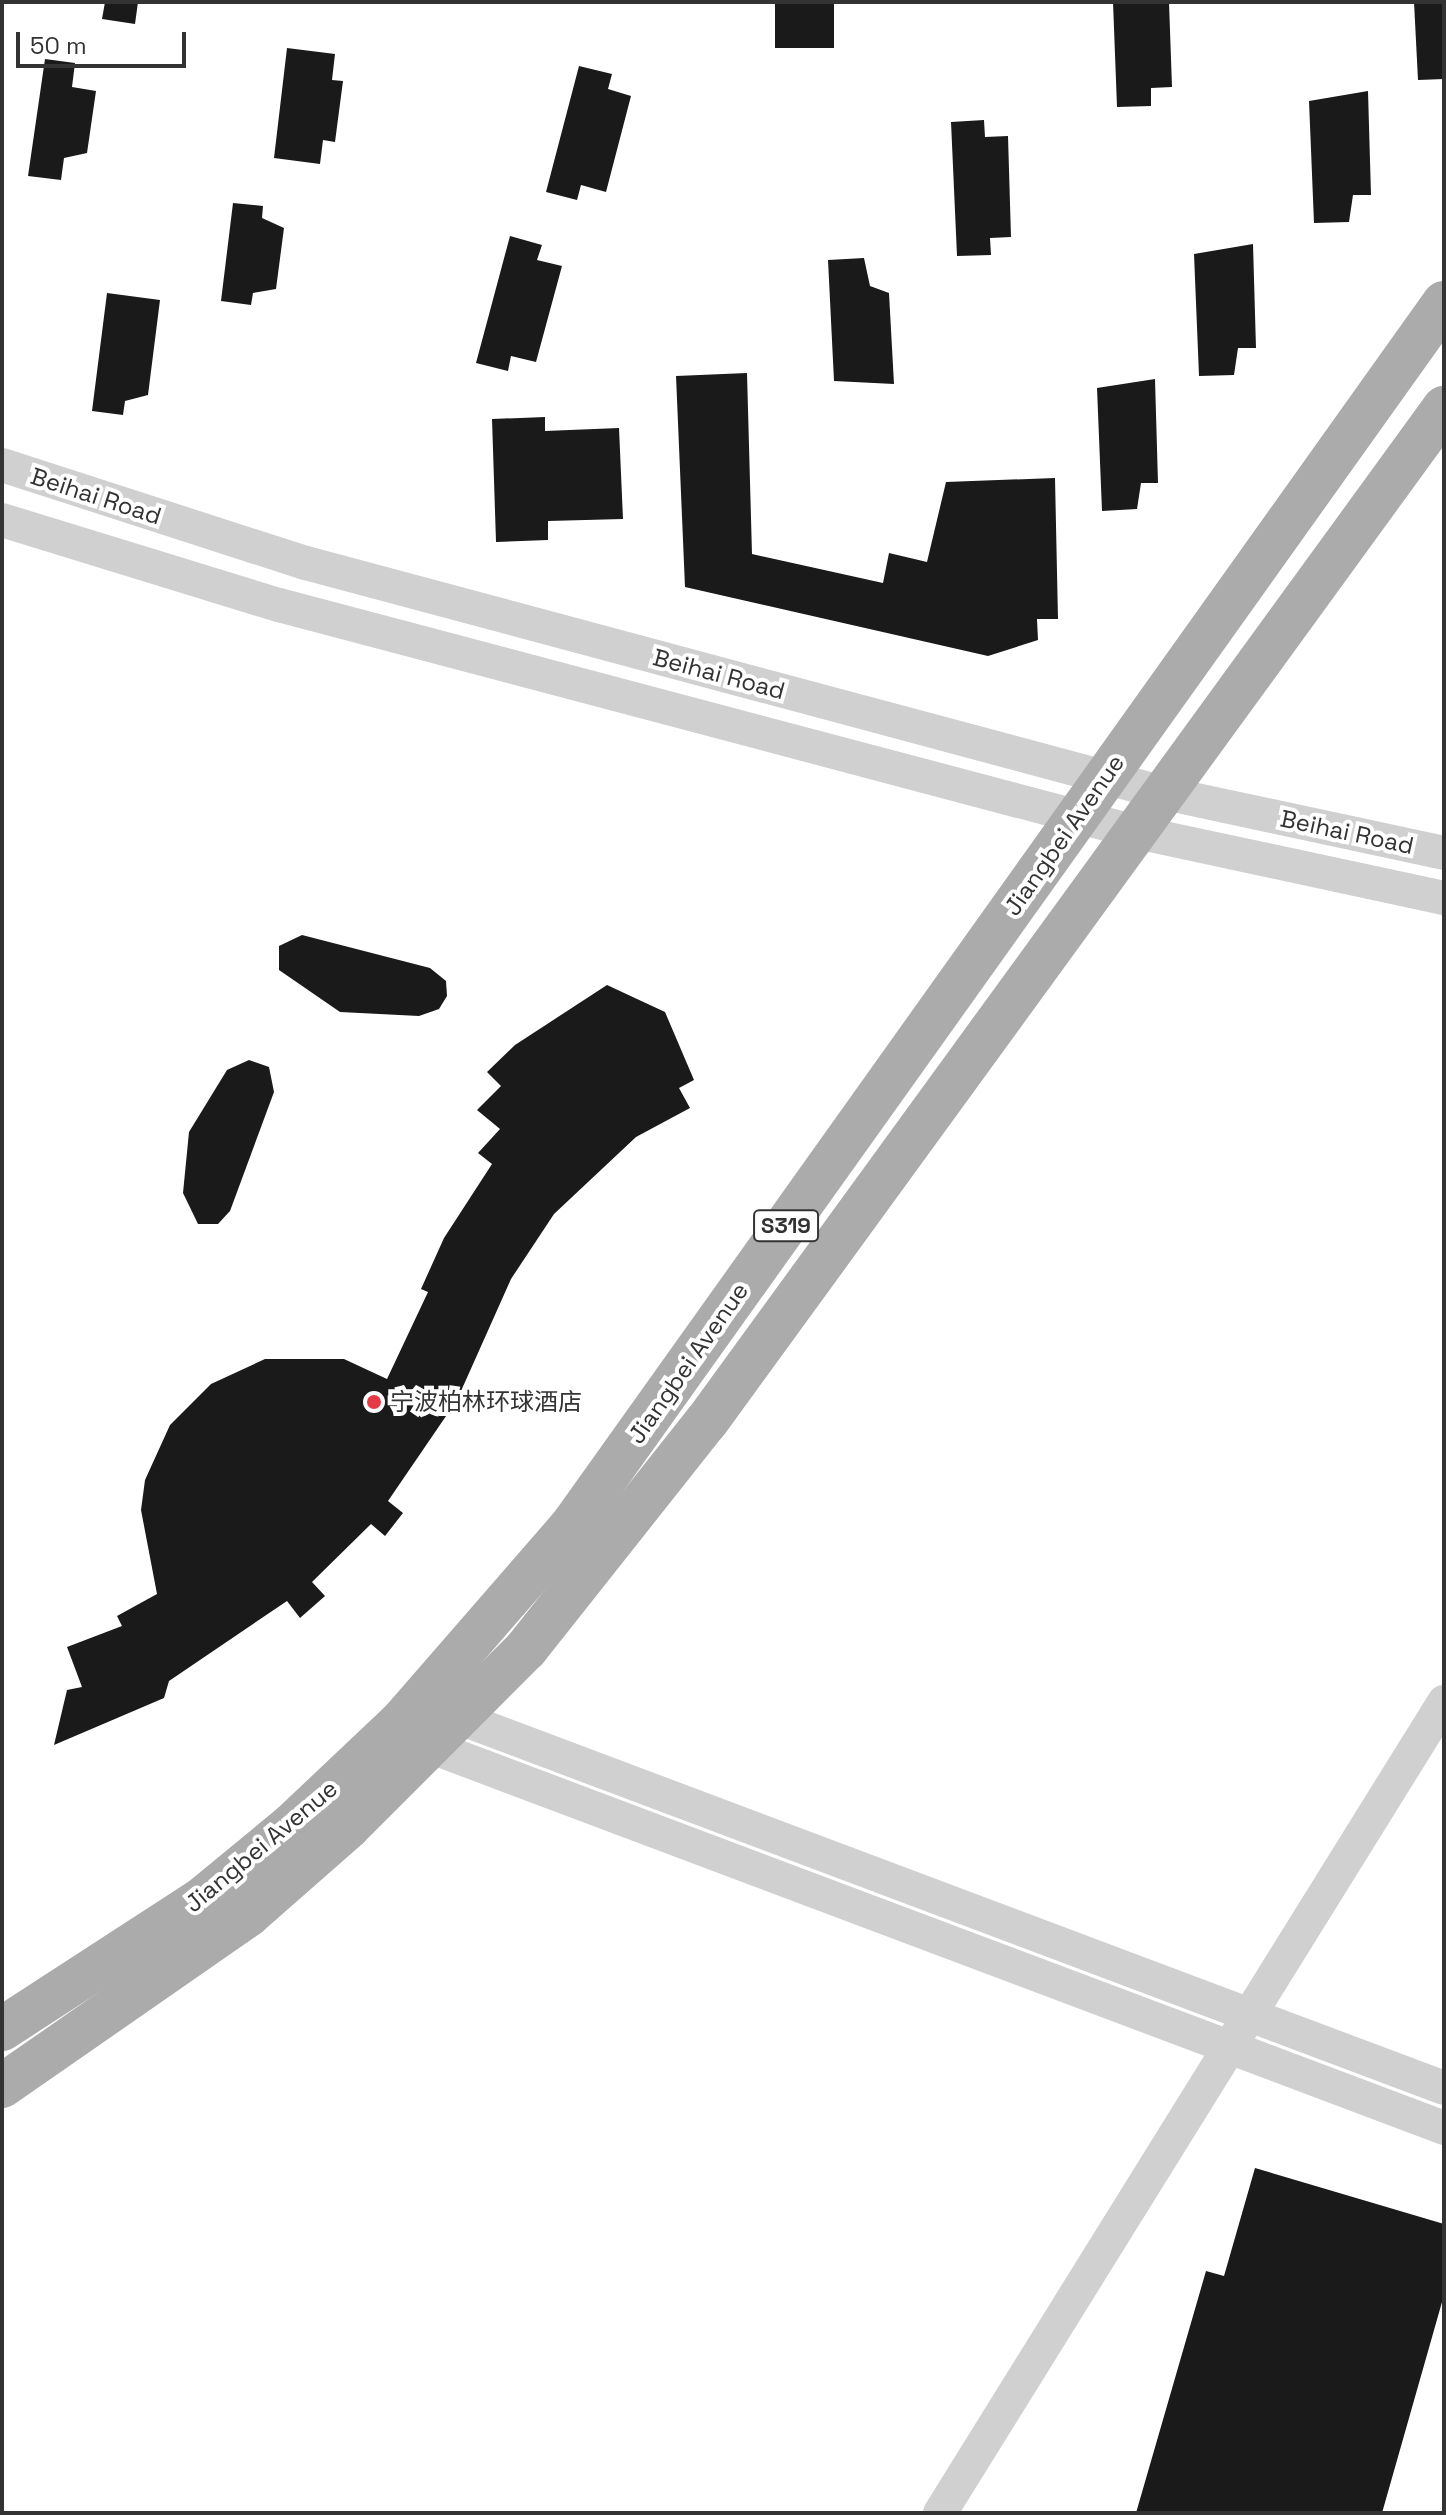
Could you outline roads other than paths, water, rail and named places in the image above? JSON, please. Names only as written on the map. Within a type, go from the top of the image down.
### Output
[{"type":"main road","name":"Jiangbei Avenue","points":[[2,2086],[248,1915],[429,1728],[1444,303]]},
{"type":"main road","name":"Jiangbei Avenue","points":[[2,2029],[201,1900],[429,1728],[526,1649],[707,1421],[1444,408]]},
{"type":"street","name":"Beihai Road","points":[[2,465],[269,552],[1164,793],[1444,853]]},
{"type":"street","name":"Beihai Road","points":[[2,520],[279,605],[1136,832],[1444,898]]},
{"type":"street","points":[[940,2513],[1227,2046],[1444,1702]]},
{"type":"street","points":[[429,1728],[1247,2014],[1444,2088]]},
{"type":"street","points":[[429,1728],[1227,2046],[1444,2128]]},
{"type":"place","name":"宁波柏林环球酒店","points":[[374,1402]]}]
